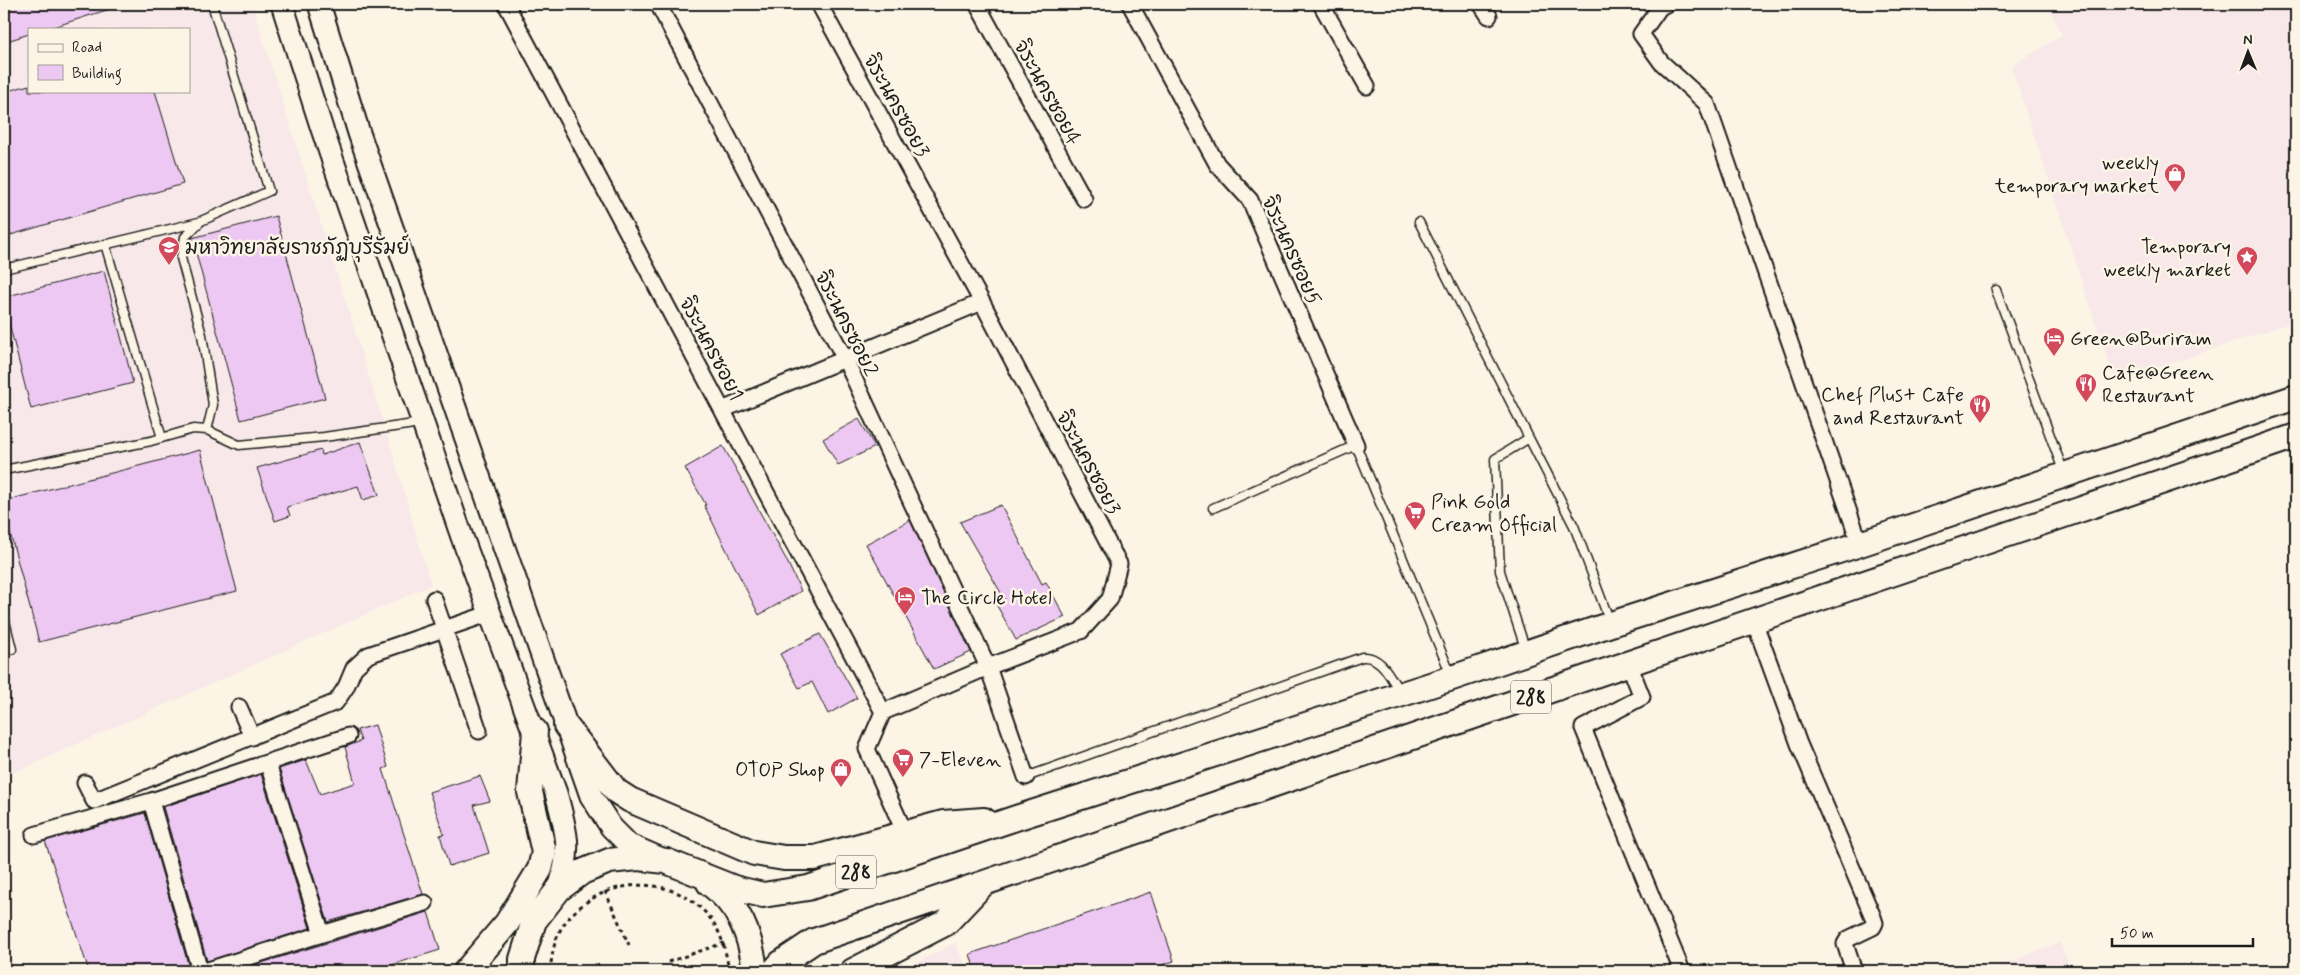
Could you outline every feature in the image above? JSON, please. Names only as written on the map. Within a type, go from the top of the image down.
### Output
[{"type":"main road","points":[[282,4],[322,129],[423,423],[556,793],[568,836],[567,864],[559,888]]},
{"type":"main road","points":[[319,4],[359,133],[591,796],[611,827],[629,845],[696,873],[721,892],[740,916],[752,945],[755,971]]},
{"type":"main road","name":"288","points":[[696,873],[734,888],[763,895],[808,888],[1016,818],[1860,544],[2296,397]]},
{"type":"main road","name":"288","points":[[774,971],[781,963],[814,940],[2296,436]]},
{"type":"main road","points":[[566,726],[616,791],[630,800],[754,853],[784,858],[815,858],[943,822],[1016,818]]},
{"type":"main road","points":[[466,971],[507,923],[540,869],[544,852],[530,792],[535,731]]},
{"type":"main road","points":[[519,967],[534,921],[559,888],[582,872],[609,862],[638,858],[666,861]]},
{"type":"main road","points":[[853,971],[946,923],[984,883]]},
{"type":"street","name":"จิระนครซอย1","points":[[506,4],[883,712]]},
{"type":"street","name":"จิระนครซอย2","points":[[658,4],[845,359],[988,667],[1026,777]]},
{"type":"street","name":"จิระนครซอย3","points":[[819,4],[982,302],[1119,564],[1110,599],[1081,630],[883,712]]},
{"type":"street","name":"จิระนครซอย4","points":[[977,4],[1084,199]]},
{"type":"street","name":"จิระนครซอย5","points":[[1130,4],[1217,164],[1250,200],[1356,445]]},
{"type":"street","points":[[1321,4],[1367,86]]},
{"type":"street","points":[[1666,4],[1660,6],[1641,34],[1662,62],[1707,104],[1860,544]]},
{"type":"street","points":[[722,410],[982,302]]},
{"type":"street","points":[[434,599],[479,731]]},
{"type":"street","points":[[85,783],[94,801],[336,702],[346,687],[354,668],[368,655],[491,613]]},
{"type":"street","points":[[1754,621],[1799,744],[1874,917],[1875,923],[1873,927],[1848,939],[1846,944],[1854,971]]},
{"type":"street","points":[[1629,664],[1642,697],[1583,728],[1682,971]]},
{"type":"street","points":[[239,707],[252,737]]},
{"type":"street","points":[[883,712],[867,749],[904,833]]},
{"type":"street","points":[[34,835],[268,764],[348,736]]},
{"type":"street","points":[[268,764],[322,934]]},
{"type":"street","points":[[150,801],[200,971]]},
{"type":"street","points":[[205,971],[425,903]]},
{"type":"lane","points":[[4,268],[201,221],[269,190],[212,4]]},
{"type":"lane","points":[[201,221],[185,237],[181,258],[202,335],[211,387],[213,405],[206,430]]},
{"type":"lane","points":[[1419,222],[1574,526],[1611,624]]},
{"type":"lane","points":[[105,244],[162,438]]},
{"type":"lane","points":[[1996,290],[2064,475]]},
{"type":"lane","points":[[4,470],[162,438],[192,429],[206,430],[239,445],[324,437],[423,423]]},
{"type":"lane","points":[[1527,653],[1500,571],[1495,459],[1529,438]]},
{"type":"lane","points":[[1213,508],[1356,445],[1452,678]]},
{"type":"lane","points":[[4,617],[12,649],[4,651]]},
{"type":"lane","points":[[1026,777],[1362,657],[1372,656],[1379,662],[1401,694]]},
{"type":"path","points":[[550,971],[552,950],[563,925],[581,905],[605,890],[634,884],[662,887],[689,898],[710,918],[724,943],[729,971]]},
{"type":"path","points":[[605,890],[629,945]]},
{"type":"path","points":[[668,962],[724,943]]},
{"type":"shaded area","name":"มหาวิทยาลัยราชภัฏบุรีรัมย์","points":[[4,4],[252,4],[389,440],[431,585],[4,777]]},
{"type":"shaded area","name":"weekly temporary market","points":[[2047,4],[2283,4],[2296,22],[2296,321],[2115,382],[2011,66],[2062,35]]},
{"type":"shaded area","points":[[2060,942],[2071,971],[1988,971]]},
{"type":"shaded area","points":[[955,943],[968,971],[900,971]]},
{"type":"building","points":[[4,4],[116,4],[116,7],[50,28],[28,28],[28,34],[4,42]]},
{"type":"building","points":[[28,85],[28,92],[155,92],[183,184],[4,237],[4,92]]},
{"type":"building","points":[[276,216],[325,398],[241,420],[192,238]]},
{"type":"building","points":[[104,271],[133,383],[31,409],[4,304],[4,297]]},
{"type":"building","points":[[859,419],[875,447],[838,465],[823,439]]},
{"type":"building","points":[[360,442],[379,495],[363,500],[358,486],[287,507],[290,516],[275,521],[257,468],[321,450],[322,455]]},
{"type":"building","points":[[723,446],[786,559],[801,591],[759,615],[704,505],[706,505],[685,468]]},
{"type":"building","points":[[200,450],[237,591],[39,642],[4,510],[4,501]]},
{"type":"building","points":[[1001,505],[1042,584],[1046,582],[1065,617],[1016,640],[996,604],[1005,600],[960,522]]},
{"type":"building","points":[[910,520],[971,652],[934,669],[866,544]]},
{"type":"building","points":[[820,634],[857,698],[828,714],[812,682],[799,688],[780,654]]},
{"type":"building","points":[[375,725],[388,767],[383,769],[423,894],[328,922],[279,769],[306,760],[320,794],[355,783],[345,747],[361,741],[357,730]]},
{"type":"building","points":[[261,774],[310,928],[207,961],[163,807]]},
{"type":"building","points":[[480,776],[490,801],[474,805],[489,853],[449,866],[440,835],[444,834],[429,792]]},
{"type":"building","points":[[145,813],[190,971],[89,971],[45,841]]},
{"type":"building","points":[[1151,892],[1174,961],[1143,971],[975,971],[970,954]]},
{"type":"building","points":[[428,912],[440,950],[372,971],[235,971]]},
{"type":"place","name":"weekly temporary market","points":[[2175,193]]},
{"type":"place","name":"มหาวิทยาลัยราชภัฏบุรีรัมย์","points":[[169,266]]},
{"type":"place","name":"Temporary weekly market","points":[[2247,276]]},
{"type":"place","name":"Green@Buriram","points":[[2054,357]]},
{"type":"place","name":"Cafe@Green Restaurant","points":[[2086,403]]},
{"type":"place","name":"Chef Plus+ Cafe and Restaurant","points":[[1980,424]]},
{"type":"place","name":"Pink Gold Cream Official","points":[[1415,531]]},
{"type":"place","name":"The Circle Hotel","points":[[905,616]]},
{"type":"place","name":"7-Eleven","points":[[903,778]]},
{"type":"place","name":"OTOP Shop","points":[[841,788]]}]
